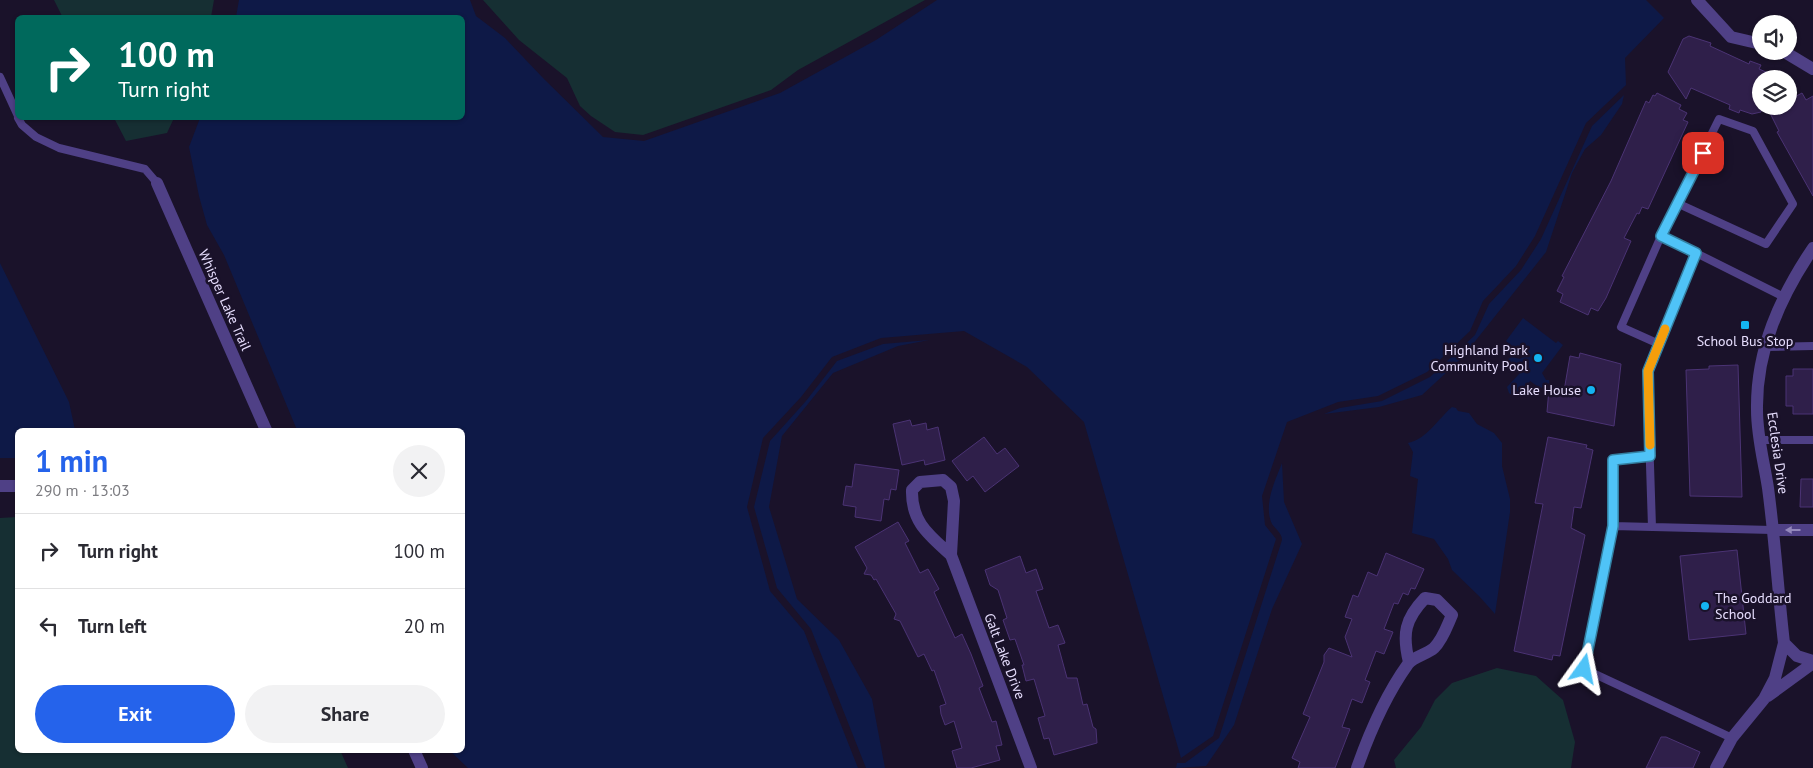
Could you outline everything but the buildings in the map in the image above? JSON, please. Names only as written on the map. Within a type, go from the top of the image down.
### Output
[{"type":"street","points":[[1698,0],[1731,37],[1752,42]]},
{"type":"street","points":[[1797,59],[1813,69]]},
{"type":"street","name":"Whisper Lake Trail","points":[[157,183],[265,428]]},
{"type":"street","name":"Ecclesia Drive","points":[[1764,699],[1776,678],[1784,643],[1772,530],[1756,410],[1759,369],[1764,347],[1784,297],[1813,248]]},
{"type":"street","name":"Galt Lake Drive","points":[[951,555],[933,539],[915,517],[912,504],[912,490],[920,482],[943,480],[951,487],[954,501],[951,555],[1031,768]]},
{"type":"street","points":[[0,486],[15,486]]},
{"type":"street","points":[[1772,530],[1813,530]]},
{"type":"street","points":[[1357,768],[1373,724],[1409,662],[1433,648],[1445,634],[1452,614],[1437,600],[1425,598],[1409,617],[1405,646],[1409,662]]},
{"type":"street","points":[[1784,643],[1797,656],[1813,662]]},
{"type":"street","points":[[1716,768],[1732,738],[1764,699],[1813,662]]},
{"type":"street","points":[[415,753],[422,768]]},
{"type":"lane","points":[[0,77],[15,110]]},
{"type":"lane","points":[[1659,344],[1621,326],[1661,236],[1719,119],[1753,131],[1793,204],[1766,244],[1678,204]]},
{"type":"lane","points":[[20,120],[22,125],[36,137],[59,148],[145,169],[157,183]]},
{"type":"lane","points":[[1661,236],[1784,297]]},
{"type":"lane","points":[[1652,527],[1648,371],[1696,253]]},
{"type":"lane","points":[[1764,347],[1813,346]]},
{"type":"lane","points":[[1759,440],[1813,440]]},
{"type":"lane","points":[[1650,456],[1613,460],[1613,526],[1584,669],[1732,738]]},
{"type":"lane","points":[[1613,526],[1772,530]]},
{"type":"green space","points":[[54,0],[214,0],[211,15],[62,15]]},
{"type":"green space","points":[[483,0],[925,0],[798,70],[771,90],[643,135],[615,132],[591,116],[580,106],[567,78],[519,40]]},
{"type":"green space","points":[[115,120],[173,120],[167,133],[126,141]]},
{"type":"green space","points":[[15,517],[15,753],[341,753],[348,768],[0,768],[0,518]]},
{"type":"green space","points":[[1497,668],[1536,676],[1563,700],[1575,742],[1571,768],[1396,768],[1394,760],[1421,727],[1435,700],[1452,683]]},
{"type":"water","points":[[239,0],[470,0],[476,16],[505,38],[603,137],[644,141],[780,93],[876,40],[937,0],[1646,0],[1664,18],[1625,58],[1626,85],[1586,123],[1535,236],[1516,266],[1483,301],[1470,331],[1427,372],[1378,396],[1338,402],[1287,422],[1262,496],[1265,525],[1276,539],[1213,736],[1181,758],[1084,422],[1027,367],[964,331],[881,338],[832,357],[801,397],[763,438],[747,507],[770,591],[804,631],[858,768],[468,768],[452,753],[465,753],[465,428],[296,428],[224,255],[207,225],[189,147],[199,120],[465,120],[465,15],[236,15]]},
{"type":"water","points":[[1624,95],[1622,104],[1601,135],[1585,149],[1572,173],[1546,252],[1461,359],[1422,395],[1379,407],[1324,414],[1340,408],[1382,401],[1430,377],[1475,335],[1489,304],[1521,270],[1541,239],[1592,126]]},
{"type":"water","points":[[0,263],[69,402],[75,428],[15,428],[15,458],[0,458]]},
{"type":"water","name":"Highland Park Community Pool","points":[[1523,318],[1556,343],[1558,341],[1563,345],[1542,373],[1546,380],[1549,380],[1550,385],[1540,388],[1530,381],[1522,393],[1515,397],[1509,393],[1507,387],[1520,373],[1502,367],[1503,359],[1506,360],[1512,357],[1520,359],[1523,357],[1506,341]]},
{"type":"water","points":[[929,340],[898,346],[833,373],[782,436],[769,507],[797,599],[839,640],[872,699],[885,768],[866,768],[811,629],[777,588],[754,507],[770,441],[806,401],[837,361],[883,344]]},
{"type":"water","points":[[1452,407],[1458,411],[1469,413],[1477,424],[1494,433],[1502,443],[1502,466],[1510,499],[1510,512],[1495,614],[1452,570],[1448,559],[1434,539],[1412,533],[1418,479],[1410,476],[1413,452],[1408,443],[1427,433]]},
{"type":"water","points":[[1282,463],[1284,502],[1302,544],[1272,609],[1234,725],[1206,766],[1176,768],[1177,763],[1185,763],[1219,738],[1282,540],[1280,533],[1272,524],[1269,501]]},
{"type":"slow traffic","points":[[1650,445],[1648,371],[1665,329]]},
{"type":"place","name":"School Bus Stop","points":[[1745,325]]},
{"type":"place","name":"Highland Park Community Pool","points":[[1538,358]]},
{"type":"place","name":"Lake House","points":[[1591,390]]},
{"type":"place","name":"The Goddard School","points":[[1705,606]]},
{"type":"route","points":[[1584,669],[1613,526],[1613,460],[1650,456],[1648,371],[1696,253],[1661,236],[1703,153]]}]
